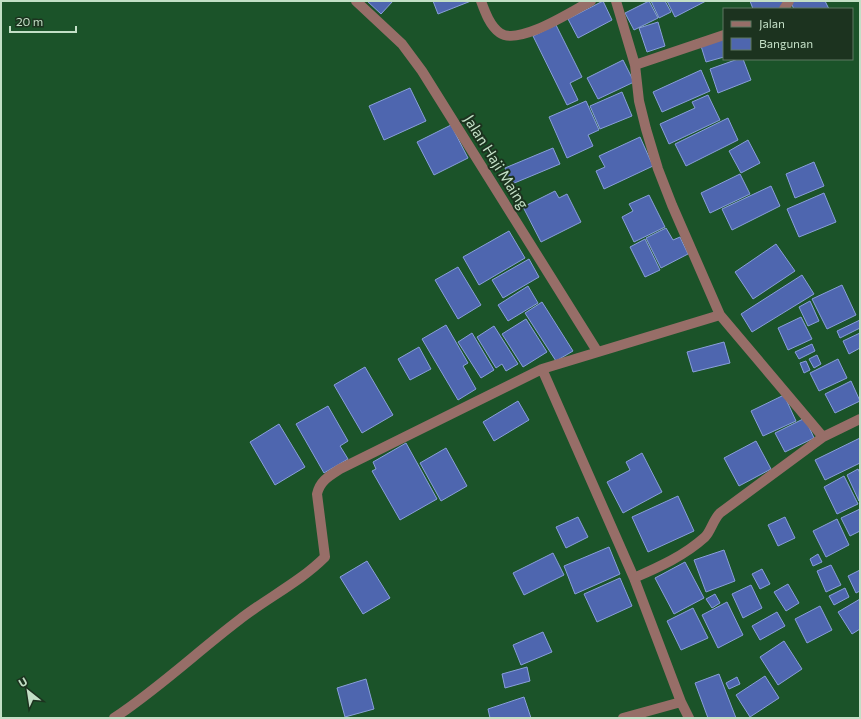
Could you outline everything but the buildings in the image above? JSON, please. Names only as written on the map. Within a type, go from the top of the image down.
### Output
[{"type":"street","name":"Jalan Haji Maing","points":[[356,1],[402,44],[422,71],[596,351]]},
{"type":"street","points":[[481,1],[492,24],[500,33],[513,37],[527,34],[591,1]]},
{"type":"street","points":[[616,1],[635,65],[643,115],[658,169],[672,205],[720,314],[823,437]]},
{"type":"street","points":[[635,65],[723,35]]},
{"type":"street","points":[[114,718],[194,658],[239,620],[313,569],[325,557],[317,494],[319,485],[326,478],[340,469],[542,369],[596,351],[720,314]]},
{"type":"street","points":[[542,369],[634,578],[681,702],[689,718]]},
{"type":"street","points":[[634,578],[663,565],[689,548],[706,536],[720,513],[823,437],[860,419]]},
{"type":"street","points":[[623,718],[681,702]]}]
